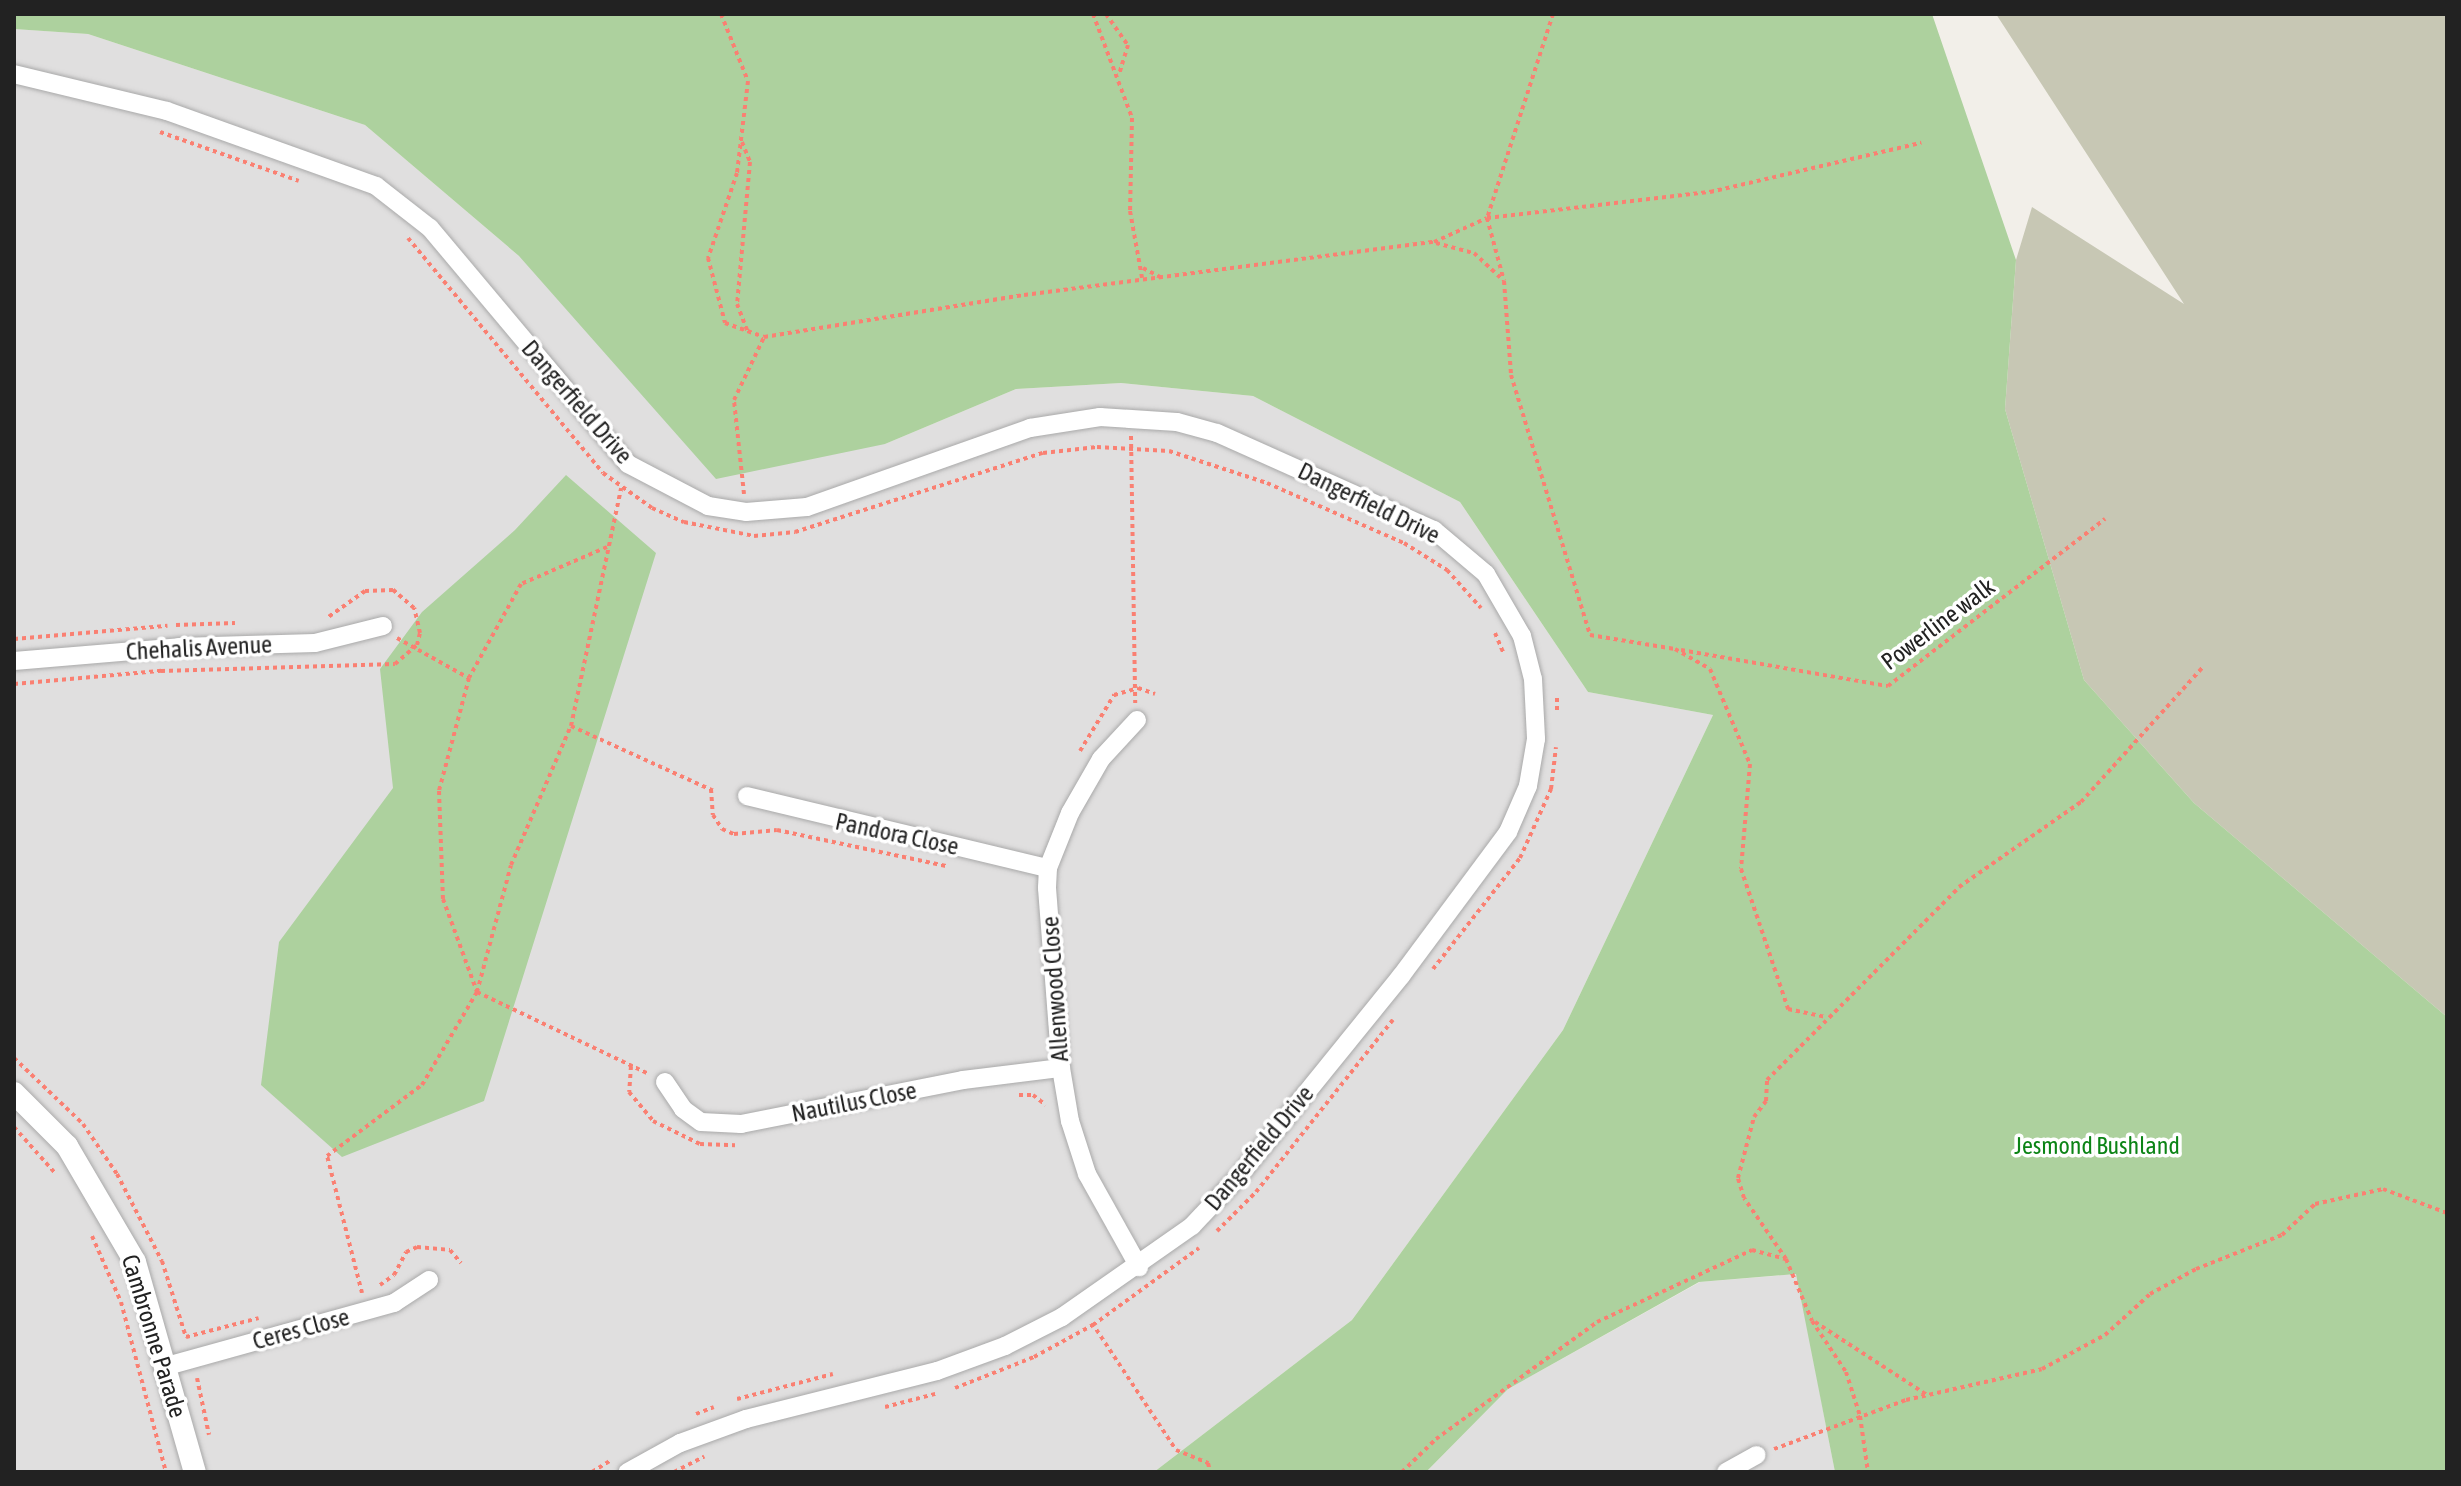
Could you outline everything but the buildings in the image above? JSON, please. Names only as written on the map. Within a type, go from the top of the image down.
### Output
[{"type":"street","name":"Dangerfield Drive","points":[[14,74],[167,111],[347,173],[402,203],[445,244],[628,464],[678,495],[746,512],[835,499],[1030,428],[1134,418],[1217,433],[1434,530],[1486,574],[1508,608],[1528,656],[1536,711],[1528,786],[1492,856],[1240,1175],[1192,1226],[1139,1267],[1080,1305],[1005,1346],[937,1371],[746,1419],[623,1464]]},
{"type":"street","name":"Chehalis Avenue","points":[[14,661],[179,647],[315,643],[383,626]]},
{"type":"street","name":"Allenwood Close","points":[[1137,720],[1101,759],[1070,813],[1048,868],[1061,1068],[1087,1174],[1139,1267]]},
{"type":"street","name":"Pandora Close","points":[[747,796],[1048,868]]},
{"type":"street","name":"Nautilus Close","points":[[665,1082],[683,1109],[701,1122],[741,1124],[963,1080],[1061,1068]]},
{"type":"street","name":"Cambronne Parade","points":[[14,1093],[67,1146],[99,1191],[135,1262],[195,1472]]},
{"type":"street","name":"Ceres Close","points":[[167,1366],[394,1303],[429,1280]]},
{"type":"street","points":[[1726,1472],[1757,1455]]},
{"type":"path","points":[[721,14],[748,81],[737,173],[708,258],[725,323],[764,337],[1142,278],[1163,279],[1349,249],[1434,242],[1487,218],[1710,192],[1921,143]]},
{"type":"path","points":[[1093,14],[1119,74],[1132,118],[1130,211],[1143,268],[1142,278]]},
{"type":"path","points":[[1106,14],[1128,45],[1119,74]]},
{"type":"path","points":[[1504,281],[1487,218],[1553,14]]},
{"type":"path","points":[[150,128],[302,182]]},
{"type":"path","points":[[741,141],[750,162],[737,304],[748,332]]},
{"type":"path","points":[[401,231],[567,431],[621,487],[684,522],[754,536],[823,527],[1043,453],[1129,447],[1216,463],[1404,543],[1447,570],[1484,612]]},
{"type":"path","points":[[1434,242],[1474,253],[1504,281]]},
{"type":"path","points":[[1143,268],[1163,279]]},
{"type":"path","name":"Powerline walk","points":[[1504,281],[1511,375],[1590,635],[1888,686],[2105,519]]},
{"type":"path","points":[[746,512],[734,400],[764,337]]},
{"type":"path","points":[[1133,685],[1129,447],[1134,418]]},
{"type":"path","points":[[367,1311],[327,1156],[422,1085],[477,992],[511,865],[571,726],[628,464]]},
{"type":"path","points":[[608,546],[521,584],[469,678],[439,791],[443,899],[477,992],[665,1082]]},
{"type":"path","points":[[14,684],[161,671],[395,664],[412,651],[420,633],[418,620],[406,597],[393,590],[365,591],[339,611],[311,623]]},
{"type":"path","points":[[1489,622],[1508,667]]},
{"type":"path","points":[[14,639],[243,623]]},
{"type":"path","points":[[383,626],[412,651],[469,678]]},
{"type":"path","points":[[1675,649],[1710,669],[1750,764],[1741,869],[1788,1009],[1825,1017]]},
{"type":"path","points":[[1868,1472],[1860,1416],[1846,1372],[1812,1321],[1786,1259],[1744,1198],[1738,1178],[1754,1117],[1766,1101],[1767,1080],[1819,1033],[1825,1017],[1959,887],[2081,802],[2202,668]]},
{"type":"path","points":[[1556,724],[1557,696]]},
{"type":"path","points":[[571,726],[714,790],[713,815],[722,829],[734,834],[777,830],[956,868]]},
{"type":"path","points":[[1432,971],[1532,837],[1551,789],[1556,737]]},
{"type":"path","points":[[1216,1232],[1256,1192],[1397,1016]]},
{"type":"path","points":[[631,1066],[629,1092],[667,1131],[700,1144],[745,1143]]},
{"type":"path","points":[[1007,1096],[1033,1095],[1044,1101],[1049,1115]]},
{"type":"path","points":[[14,1127],[60,1179]]},
{"type":"path","points":[[1757,1455],[1860,1416],[1927,1395],[2042,1369],[2105,1335],[2150,1294],[2196,1269],[2282,1235],[2315,1204],[2383,1189],[2447,1213]]},
{"type":"path","points":[[86,1223],[121,1302],[166,1472]]},
{"type":"path","points":[[879,1408],[994,1374],[1093,1325],[1204,1243]]},
{"type":"path","points":[[347,1294],[382,1284],[406,1252],[417,1247],[450,1250],[461,1263]]},
{"type":"path","points":[[1402,1472],[1436,1439],[1597,1322],[1752,1250],[1786,1259]]},
{"type":"path","points":[[1080,1305],[1176,1450],[1208,1463],[1210,1472]]},
{"type":"path","points":[[186,1337],[261,1317]]},
{"type":"path","points":[[1812,1321],[1927,1395]]},
{"type":"path","points":[[733,1401],[839,1373]]},
{"type":"path","points":[[197,1378],[212,1445]]},
{"type":"path","points":[[685,1419],[721,1405]]},
{"type":"path","points":[[674,1472],[715,1453]]},
{"type":"path","points":[[592,1472],[623,1464]]},
{"type":"shaded area","points":[[1996,14],[2447,14],[2447,1017],[2194,803],[2084,680],[2005,409],[2016,260],[2032,207],[2184,304]]},
{"type":"shaded area","points":[[14,29],[88,34],[365,125],[519,256],[885,444],[1016,389],[1121,383],[1253,396],[1460,502],[1588,692],[1713,715],[1563,1030],[1352,1320],[1154,1472],[14,1472]]},
{"type":"shaded area","points":[[1797,1274],[1835,1472],[1426,1472],[1508,1389],[1700,1282]]},
{"type":"green space","name":"Jesmond Bushland","points":[[14,14],[1932,14],[2016,260],[2005,409],[2084,680],[2194,803],[2447,1017],[2447,1472],[1835,1472],[1796,1274],[1699,1282],[1508,1389],[1426,1472],[1154,1472],[1352,1320],[1563,1030],[1713,715],[1588,692],[1460,502],[1253,396],[1121,383],[1016,389],[885,444],[716,479],[519,256],[365,125],[88,34],[14,29]]},
{"type":"green space","points":[[566,475],[656,553],[484,1101],[342,1157],[261,1085],[279,942],[393,788],[380,669],[422,612],[515,530]]}]
